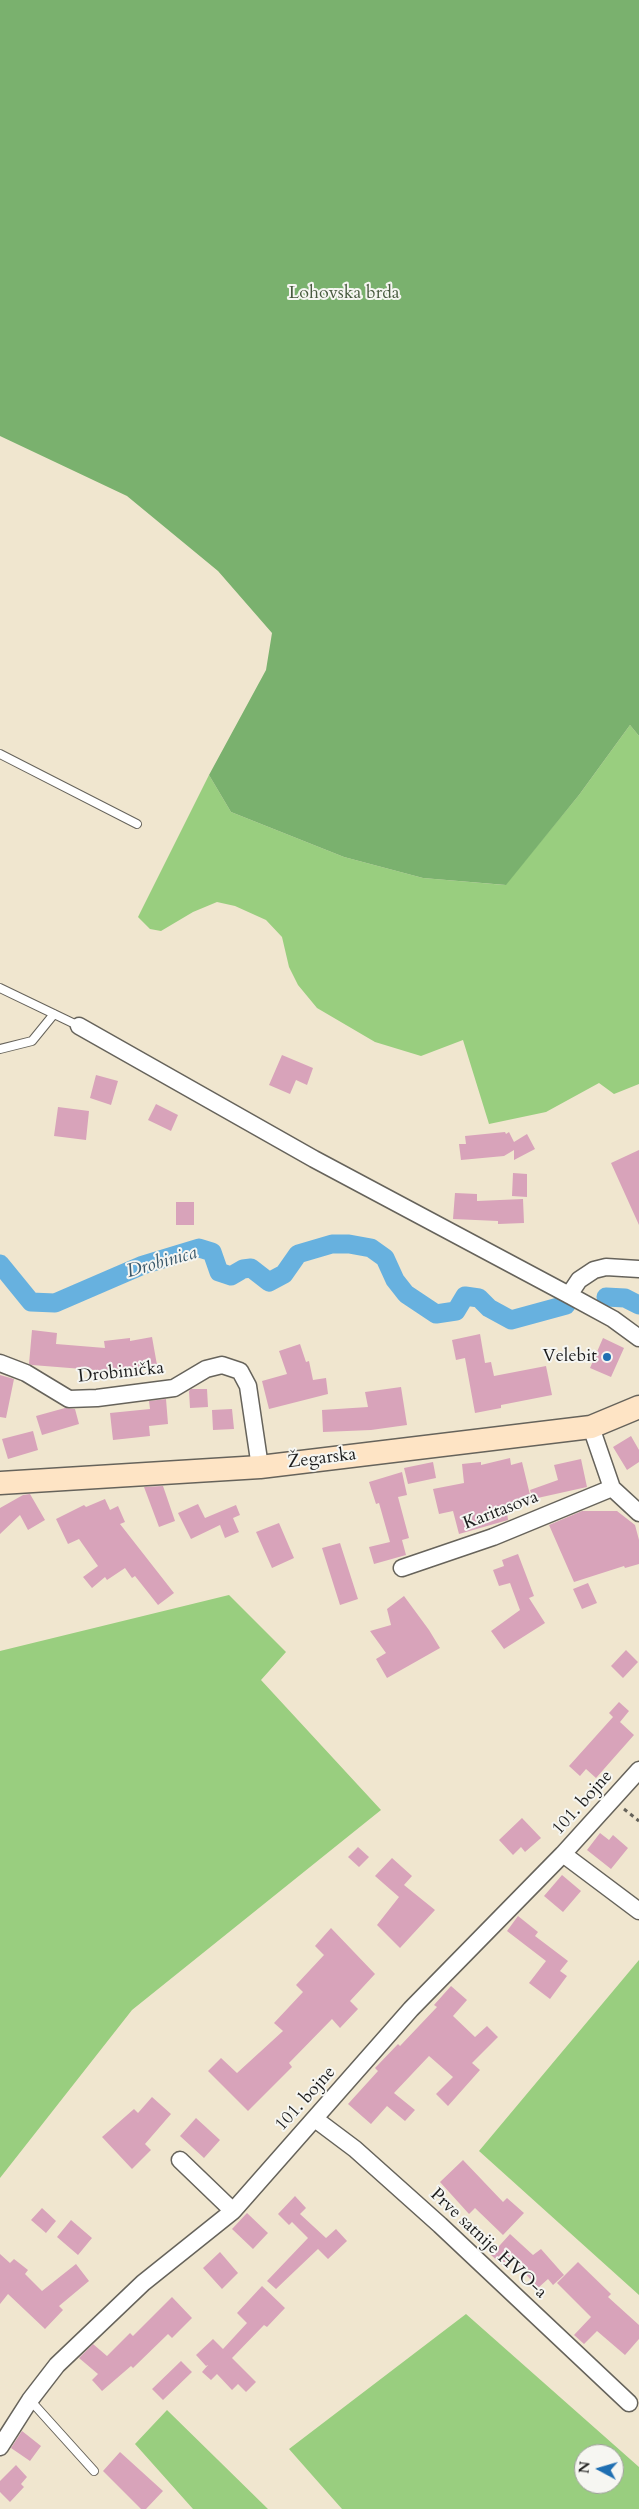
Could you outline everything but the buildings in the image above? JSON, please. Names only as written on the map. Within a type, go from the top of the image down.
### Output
[{"type":"street","points":[[79,1026],[314,1159],[569,1294],[639,1338]]},
{"type":"street","points":[[569,1294],[579,1280],[594,1270],[606,1268],[639,1269]]},
{"type":"street","name":"Drobinička","points":[[0,1363],[26,1373],[69,1399],[97,1398],[174,1388],[206,1370],[222,1365],[240,1372],[248,1386],[260,1467]]},
{"type":"street","name":"Žegarska","points":[[0,1483],[260,1467],[591,1427],[639,1407]]},
{"type":"street","points":[[591,1427],[612,1488],[639,1512]]},
{"type":"street","name":"Karitasova","points":[[402,1568],[493,1537],[612,1488]]},
{"type":"street","name":"101. bojne","points":[[0,2447],[30,2400],[57,2365],[143,2283],[233,2211],[411,2009],[563,1854],[639,1770]]},
{"type":"street","points":[[563,1854],[639,1911]]},
{"type":"street","name":"Prve satnije HVO-a","points":[[315,2119],[355,2149],[440,2225],[629,2403]]},
{"type":"street","points":[[180,2160],[233,2211]]},
{"type":"lane","points":[[0,754],[137,824]]},
{"type":"lane","points":[[0,988],[79,1026]]},
{"type":"lane","points":[[0,1048],[32,1041],[54,1014]]},
{"type":"lane","points":[[30,2400],[94,2471]]},
{"type":"green space","name":"Lohovska brda","points":[[0,0],[639,0],[639,736],[630,725],[579,795],[506,885],[423,878],[344,857],[231,812],[209,775],[266,670],[272,633],[218,571],[127,496],[0,436]]},
{"type":"green space","points":[[630,725],[639,736],[639,1084],[614,1094],[599,1083],[546,1112],[489,1124],[463,1040],[421,1056],[375,1042],[317,1008],[298,985],[289,967],[282,937],[266,920],[235,906],[217,902],[193,912],[161,931],[150,929],[138,917],[209,775],[231,812],[344,857],[423,878],[505,885],[579,795]]},
{"type":"green space","points":[[229,1595],[286,1652],[261,1680],[381,1810],[132,2010],[0,2178],[0,1651]]},
{"type":"green space","points":[[639,1960],[639,2295],[479,2151]]},
{"type":"green space","points":[[466,2314],[613,2444],[574,2444],[574,2494],[624,2494],[624,2454],[639,2467],[639,2509],[342,2509],[289,2449]]},
{"type":"green space","points":[[167,2410],[268,2509],[193,2509],[135,2444]]},
{"type":"waterway","name":"Drobinica","points":[[0,1264],[31,1302],[55,1303],[143,1265],[199,1248],[212,1252],[219,1272],[231,1276],[243,1269],[251,1268],[269,1282],[284,1274],[298,1254],[332,1244],[349,1244],[371,1248],[385,1258],[395,1280],[406,1294],[436,1314],[456,1311],[465,1296],[479,1298],[489,1308],[511,1320],[566,1305]]},
{"type":"waterway","name":"Drobinica","points":[[606,1297],[625,1298],[639,1305]]},
{"type":"place","name":"Velebit","points":[[607,1357]]}]
